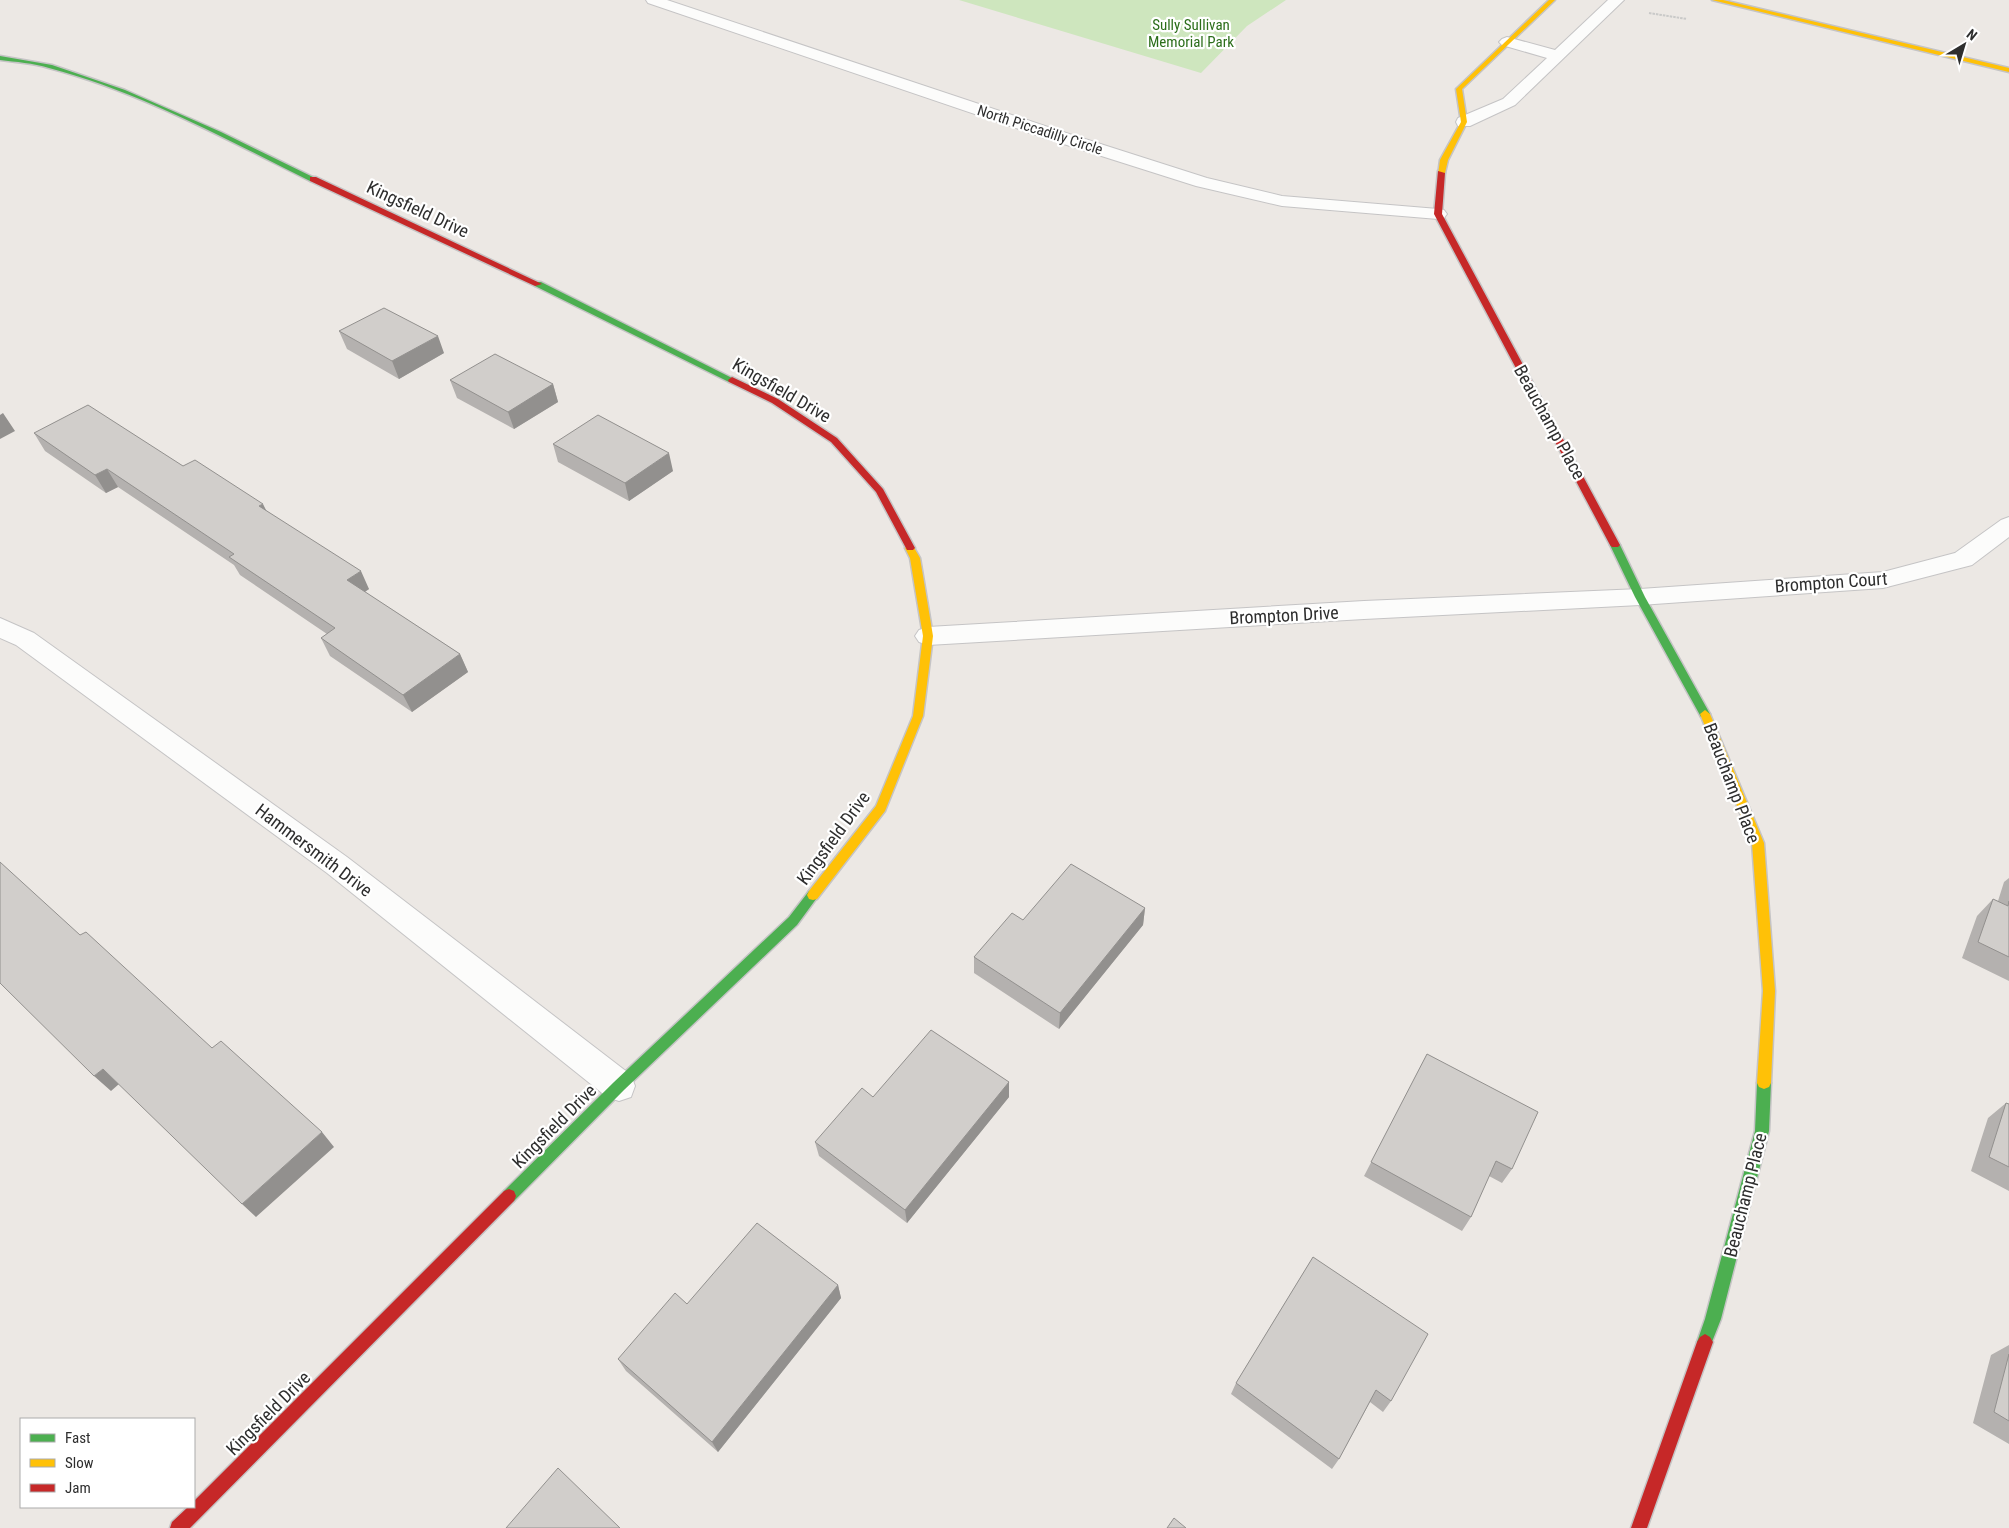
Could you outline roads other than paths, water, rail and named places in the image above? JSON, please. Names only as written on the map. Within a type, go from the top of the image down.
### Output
[{"type":"street","name":"North Piccadilly Circle","points":[[653,0],[1057,136],[1202,182],[1282,201],[1438,214]]},
{"type":"street","points":[[1438,214],[1439,186],[1444,160],[1464,122],[1459,89],[1552,0]]},
{"type":"street","points":[[1464,122],[1509,102],[1617,0]]},
{"type":"street","points":[[1715,0],[2009,70]]},
{"type":"street","points":[[1507,42],[1559,56]]},
{"type":"street","name":"Kingsfield Drive","points":[[0,58],[55,67],[132,96],[238,143],[360,202],[523,276],[775,401],[834,440],[880,491],[915,558],[928,636],[918,716],[881,808],[793,921],[619,1086],[178,1528]]},
{"type":"street","name":"Beauchamp Place","points":[[1438,214],[1601,515],[1640,597],[1711,724],[1758,843],[1769,992],[1762,1131],[1713,1319],[1639,1528]]},
{"type":"street","name":"Brompton Court","points":[[1640,597],[1883,580],[1963,560],[2009,525]]},
{"type":"street","name":"Brompton Drive","points":[[928,636],[1354,610],[1640,597]]},
{"type":"street","name":"Hammersmith Drive","points":[[0,627],[25,639],[337,865],[619,1086]]},
{"type":"park label","name":"Sully Sullivan Memorial Park","points":[[1191,34]]}]
